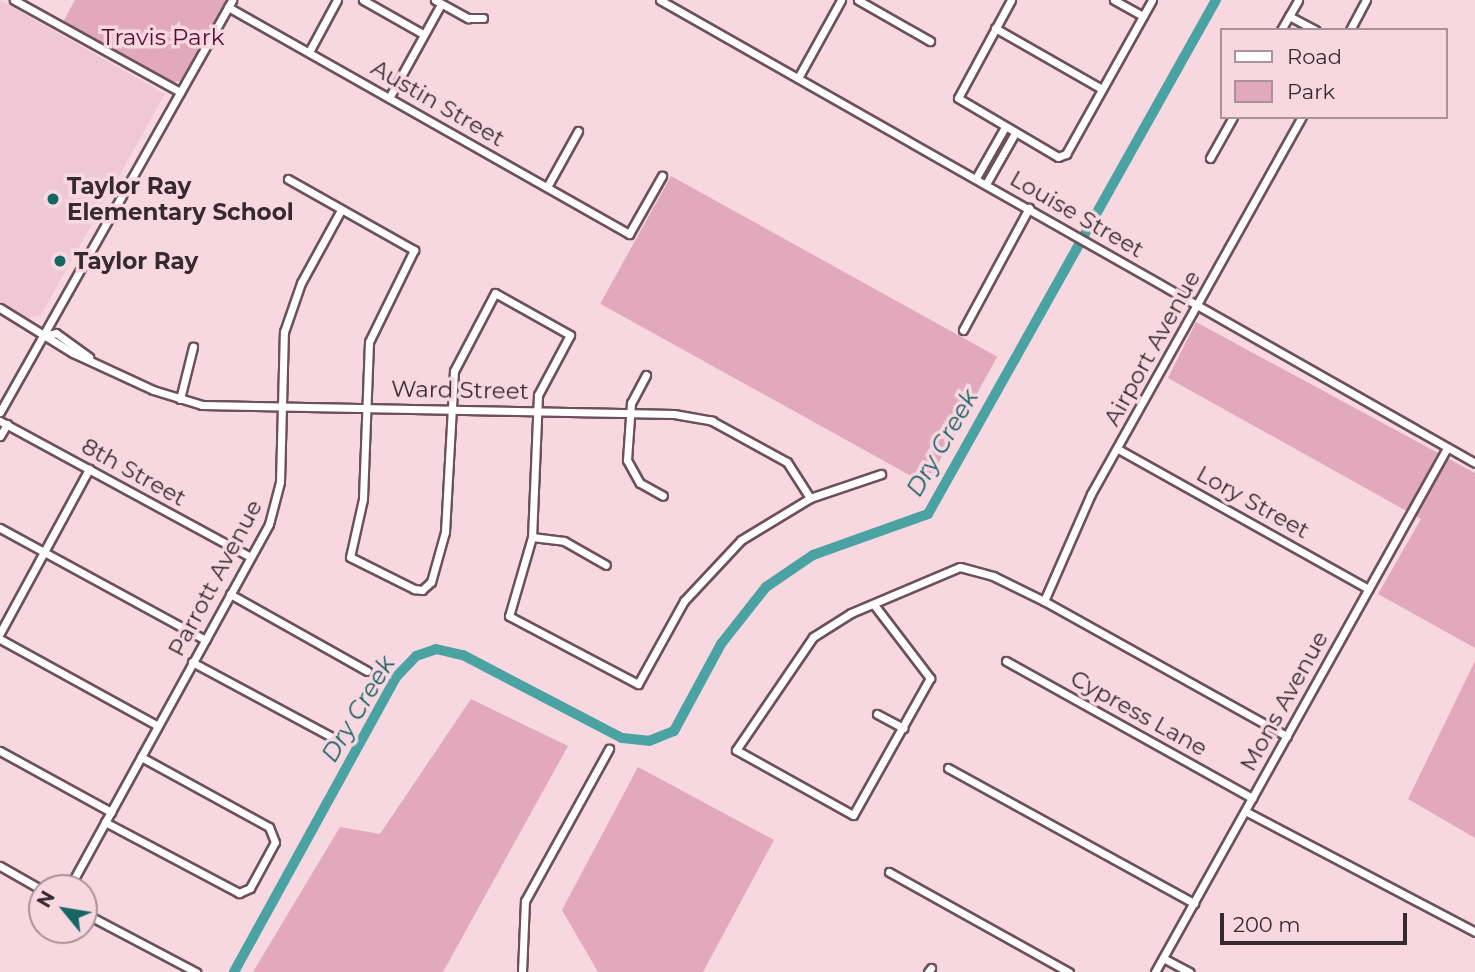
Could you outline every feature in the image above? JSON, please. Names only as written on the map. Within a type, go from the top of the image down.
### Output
[{"type":"street","points":[[14,0],[180,92]]},
{"type":"street","points":[[309,52],[337,0]]},
{"type":"street","points":[[363,0],[423,34]]},
{"type":"street","name":"Louise Street","points":[[660,0],[1075,233],[1475,463]]},
{"type":"street","points":[[798,78],[841,0]]},
{"type":"street","points":[[858,0],[930,41]]},
{"type":"street","points":[[1011,0],[958,98],[1015,133],[1062,157],[1152,0]]},
{"type":"street","points":[[1114,0],[1143,16]]},
{"type":"street","points":[[1284,28],[1298,0]]},
{"type":"street","points":[[1351,28],[1366,0]]},
{"type":"street","points":[[389,98],[438,2],[468,18],[483,18]]},
{"type":"street","points":[[0,412],[230,4]]},
{"type":"street","name":"Austin Street","points":[[230,4],[309,52],[629,234],[662,176]]},
{"type":"street","points":[[1289,16],[1311,28]]},
{"type":"street","points":[[995,28],[1102,89]]},
{"type":"street","points":[[1210,158],[1232,119]]},
{"type":"street","name":"Airport Avenue","points":[[1044,601],[1118,449],[1300,119]]},
{"type":"street","points":[[976,178],[1005,127]]},
{"type":"street","points":[[547,187],[578,131]]},
{"type":"street","points":[[986,184],[1015,133]]},
{"type":"street","points":[[288,179],[414,250],[373,329],[363,408],[363,499],[350,557],[414,589],[427,587],[445,532],[451,408],[457,362],[495,293],[570,335],[542,385],[537,411],[532,537],[509,616],[638,684],[700,580],[750,533],[810,498],[881,474]]},
{"type":"street","points":[[963,330],[1029,208]]},
{"type":"street","name":"Parrott Avenue","points":[[77,874],[251,557],[278,500],[278,408],[282,343],[292,304],[341,210]]},
{"type":"street","name":"Ward Street","points":[[0,308],[46,334],[67,339],[89,357],[180,399],[278,408],[451,408],[694,417],[734,431],[787,461],[810,498]]},
{"type":"street","points":[[180,399],[193,347]]},
{"type":"street","points":[[646,375],[630,413],[629,469],[663,496]]},
{"type":"street","points":[[0,436],[3,422]]},
{"type":"street","name":"8th Street","points":[[3,422],[251,557]]},
{"type":"street","name":"Mons Avenue","points":[[1155,972],[1447,448]]},
{"type":"street","name":"Lory Street","points":[[1118,449],[1369,589]]},
{"type":"street","points":[[0,633],[89,469]]},
{"type":"street","points":[[0,528],[205,640]]},
{"type":"street","points":[[532,537],[564,541],[606,565]]},
{"type":"street","points":[[875,606],[930,678],[853,816],[736,750],[801,649],[827,626],[960,568],[993,576],[1044,601],[1287,736]]},
{"type":"street","points":[[230,594],[367,671]]},
{"type":"street","points":[[0,639],[158,726]]},
{"type":"street","name":"Cypress Lane","points":[[1006,661],[1252,798]]},
{"type":"street","points":[[192,663],[332,737]]},
{"type":"street","points":[[877,714],[903,728]]},
{"type":"street","points":[[522,972],[525,901],[609,749]]},
{"type":"street","points":[[0,751],[111,812]]},
{"type":"street","points":[[105,821],[239,893],[250,888],[275,842],[269,827],[141,757]]},
{"type":"street","points":[[948,768],[1194,903]]},
{"type":"street","points":[[1245,811],[1475,932]]},
{"type":"street","points":[[0,866],[28,882]]},
{"type":"street","points":[[889,872],[1069,972]]},
{"type":"street","points":[[98,920],[196,972]]},
{"type":"street","points":[[1163,958],[1189,972]]},
{"type":"shaded area","name":"Taylor Ray Elementary School","points":[[0,0],[165,94],[41,315],[29,318],[0,302]]},
{"type":"green space","name":"Travis Park","points":[[75,0],[226,0],[180,81],[169,83],[63,22]]},
{"type":"green space","points":[[671,176],[997,357],[926,485],[600,304]]},
{"type":"green space","points":[[1196,322],[1475,473],[1475,648],[1378,594],[1421,519],[1168,378]]},
{"type":"green space","points":[[1475,661],[1475,838],[1408,799]]},
{"type":"green space","points":[[471,699],[568,746],[443,972],[253,972],[340,827],[380,834]]},
{"type":"green space","points":[[638,767],[774,840],[703,972],[598,972],[562,910]]},
{"type":"waterway","name":"Dry Creek","points":[[234,972],[396,677],[416,656],[436,649],[463,655],[622,738],[649,741],[674,731],[721,644],[766,587],[813,555],[928,514],[1216,0]]},
{"type":"place","name":"Taylor Ray Elementary School","points":[[53,199]]},
{"type":"place","name":"Taylor Ray","points":[[60,261]]}]
